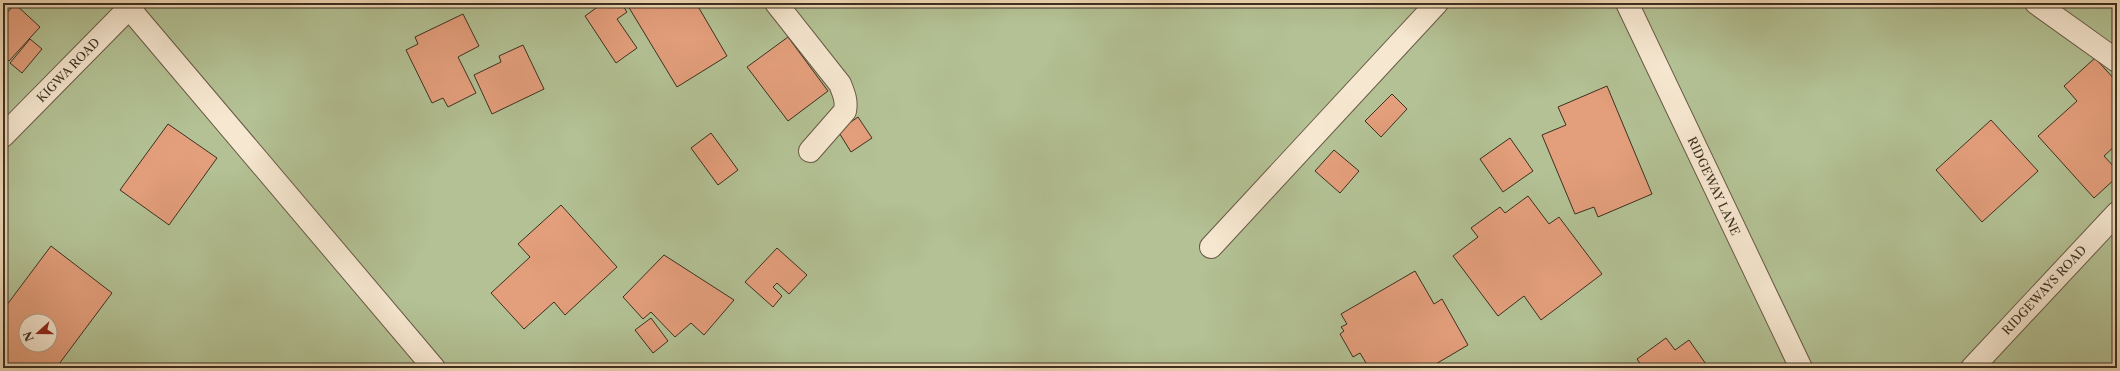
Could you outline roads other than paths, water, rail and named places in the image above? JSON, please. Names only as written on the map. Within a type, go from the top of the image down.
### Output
[{"type":"street","points":[[776,3],[840,84],[845,94],[845,112],[810,151]]},
{"type":"street","points":[[1211,247],[1437,3]]},
{"type":"street","name":"RIDGEWAY LANE","points":[[1627,3],[1801,368]]},
{"type":"street","points":[[2036,3],[2117,61]]},
{"type":"street","points":[[132,5],[434,368]]},
{"type":"street","name":"KIGWA ROAD","points":[[3,136],[132,5]]},
{"type":"street","name":"RIDGEWAYS ROAD","points":[[1972,368],[2117,213]]}]
